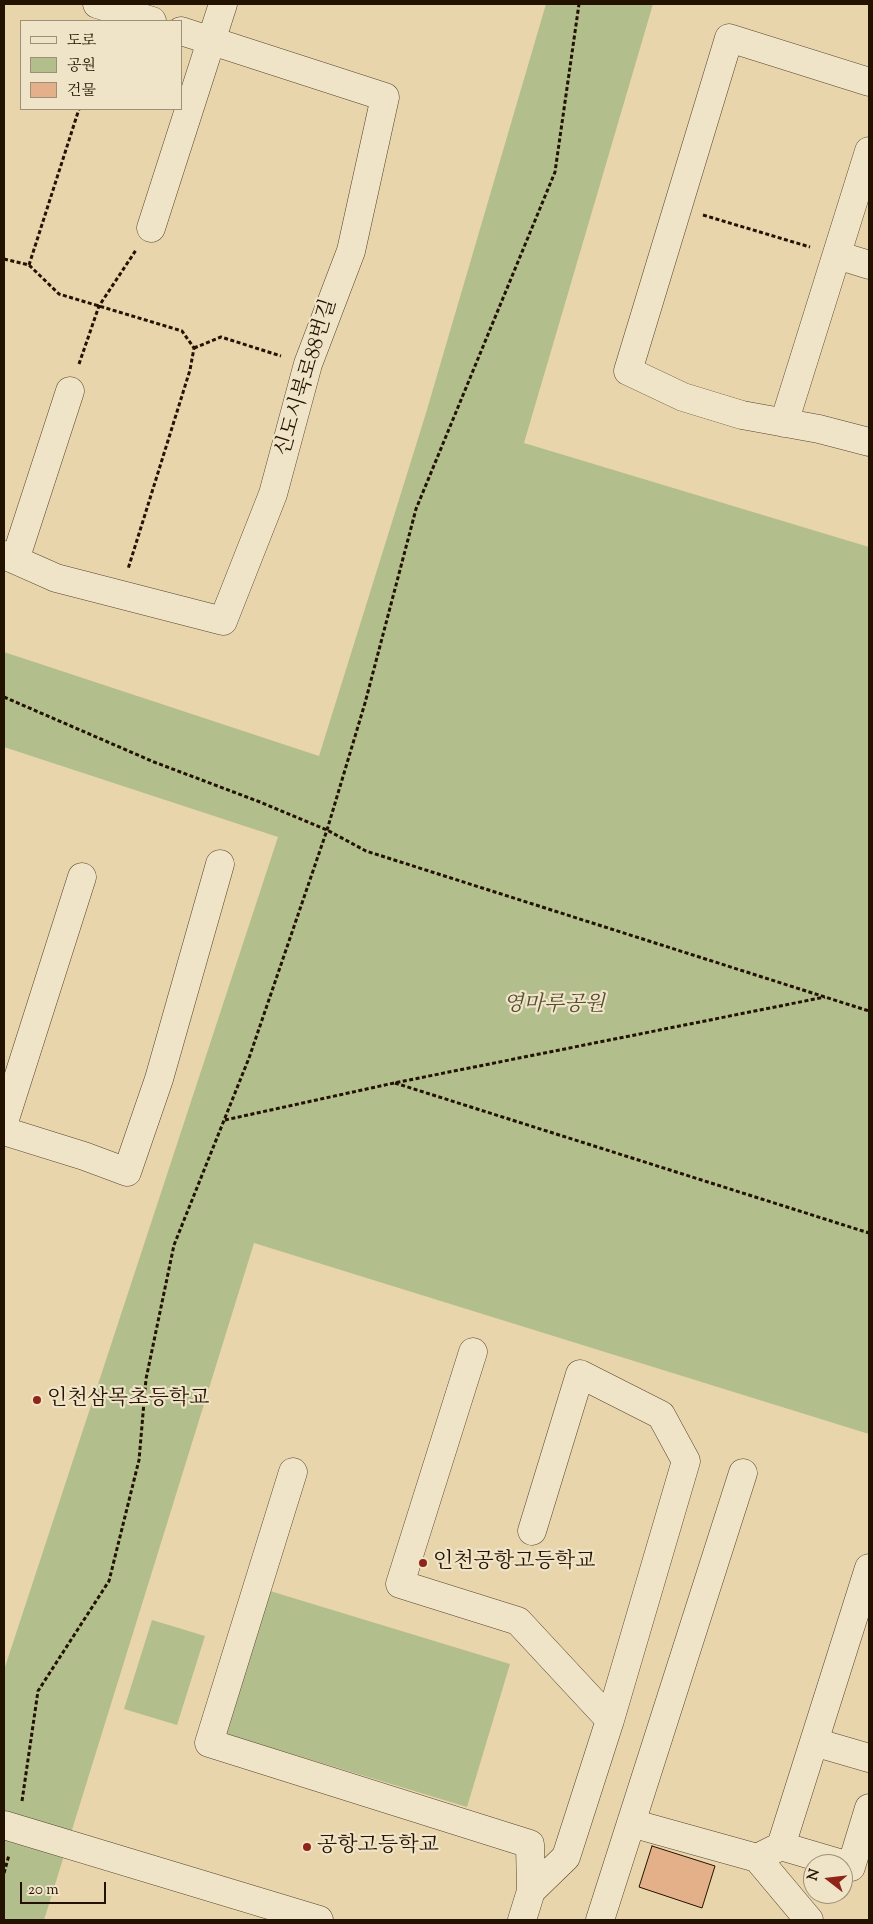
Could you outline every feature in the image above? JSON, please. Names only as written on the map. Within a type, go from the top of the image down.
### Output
[{"type":"street","points":[[97,4],[149,20]]},
{"type":"street","points":[[151,228],[223,4]]},
{"type":"street","name":"신도시북로88번길","points":[[70,391],[9,558],[56,578],[223,621],[273,494],[308,364],[351,251],[385,96],[182,31]]},
{"type":"street","points":[[869,82],[729,38],[628,371],[683,398],[742,416],[819,429],[869,442]]},
{"type":"street","points":[[784,423],[869,151]]},
{"type":"street","points":[[837,255],[869,265]]},
{"type":"street","points":[[4,1131],[84,1156],[127,1172],[158,1079],[220,864]]},
{"type":"street","points":[[4,1122],[82,877]]},
{"type":"street","points":[[473,1352],[400,1584],[518,1621],[610,1720]]},
{"type":"street","points":[[531,1891],[566,1857],[610,1720],[686,1461],[661,1415],[580,1374],[532,1531]]},
{"type":"street","points":[[293,1472],[209,1743],[530,1844],[531,1891],[522,1920]]},
{"type":"street","points":[[600,1920],[743,1473]]},
{"type":"street","points":[[781,1846],[867,1582]]},
{"type":"street","points":[[814,1742],[869,1758]]},
{"type":"street","points":[[853,1860],[869,1808]]},
{"type":"street","points":[[631,1823],[757,1858],[809,1920]]},
{"type":"street","points":[[10,1827],[319,1920]]},
{"type":"street","points":[[757,1858],[781,1846],[809,1854]]},
{"type":"path","points":[[10,1827],[38,1691],[109,1581],[139,1460],[146,1379],[174,1245],[249,1058],[327,830],[365,703],[416,509],[555,172],[580,4]]},
{"type":"path","points":[[29,265],[78,110]]},
{"type":"path","points":[[677,208],[837,255]]},
{"type":"path","points":[[70,391],[99,306],[151,228]]},
{"type":"path","points":[[4,259],[29,265],[59,294],[182,331],[194,348],[190,370],[120,594]]},
{"type":"path","points":[[194,348],[222,337],[308,364]]},
{"type":"path","points":[[4,697],[154,762],[260,802],[327,830],[366,851],[869,1011]]},
{"type":"path","points":[[225,1120],[394,1083],[825,997]]},
{"type":"path","points":[[394,1083],[869,1233]]},
{"type":"green space","name":"영마루공원","points":[[546,4],[653,4],[524,443],[869,547],[869,1434],[254,1243],[44,1920],[4,1920],[4,1670],[278,837],[4,747],[4,652],[319,756],[426,413]]},
{"type":"green space","points":[[270,1591],[510,1664],[467,1807],[226,1734]]},
{"type":"green space","points":[[152,1620],[205,1636],[177,1725],[124,1709]]},
{"type":"building","points":[[652,1846],[715,1866],[702,1908],[639,1887]]},
{"type":"place","name":"인천삼목초등학교","points":[[37,1400]]},
{"type":"place","name":"인천공항고등학교","points":[[423,1563]]},
{"type":"place","name":"공항고등학교","points":[[307,1847]]}]
